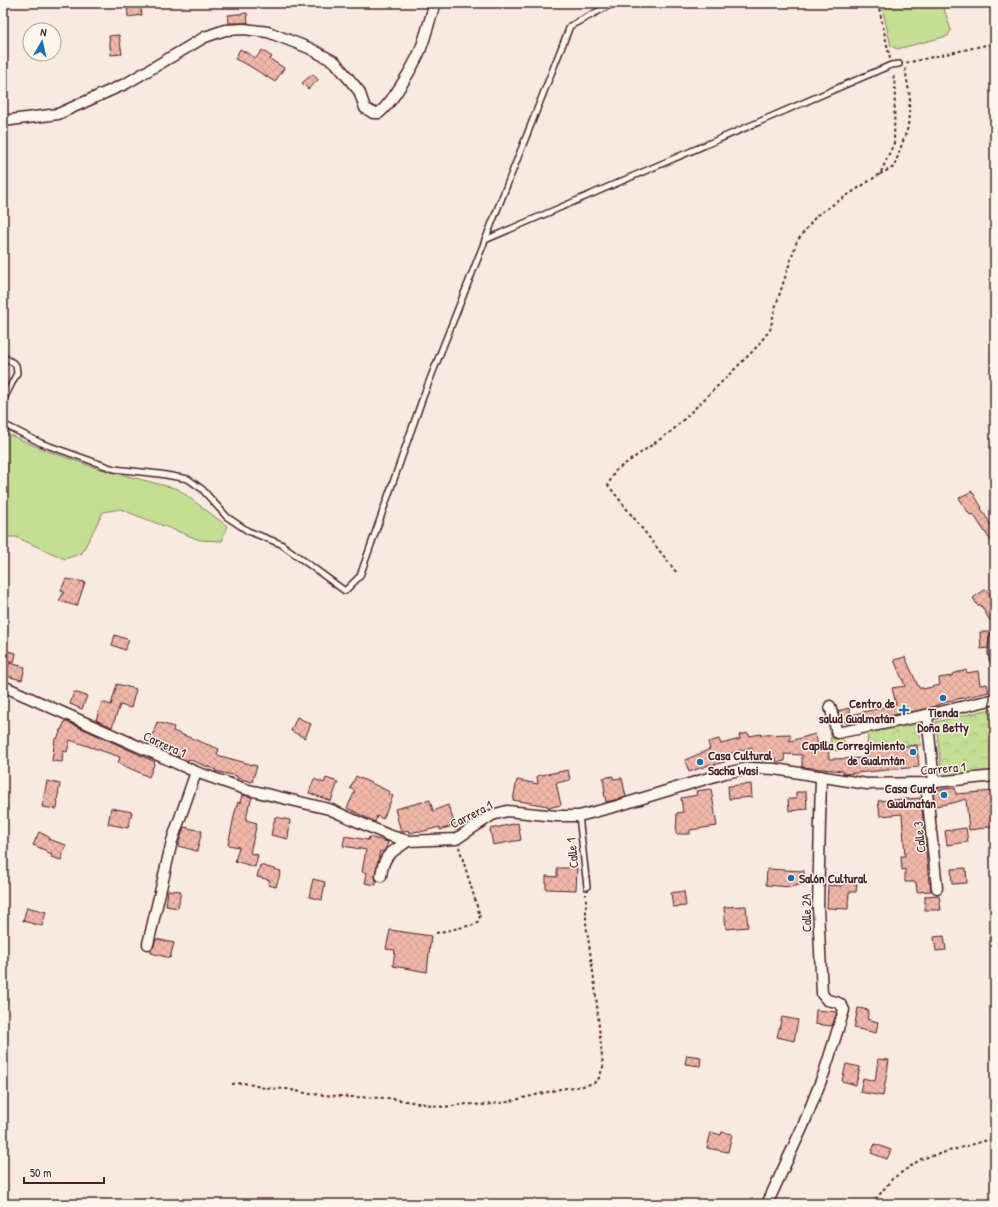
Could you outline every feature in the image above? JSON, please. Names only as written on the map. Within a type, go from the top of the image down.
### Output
[{"type":"street","points":[[3,121],[58,114],[128,83],[205,37],[224,30],[244,29],[268,32],[309,48],[335,62],[359,91],[365,108],[372,113],[379,113],[386,108],[419,52],[435,3]]},
{"type":"street","points":[[995,638],[995,659]]},
{"type":"street","name":"Carrera 1","points":[[3,686],[196,772],[245,789],[329,809],[388,835],[408,840],[456,839],[492,815],[507,811],[556,816],[580,816],[725,773],[750,768],[775,769],[867,784],[930,783],[995,776]]},
{"type":"street","points":[[830,706],[837,733],[927,715],[995,699]]},
{"type":"street","name":"Calle 3","points":[[927,715],[937,888]]},
{"type":"street","points":[[148,944],[172,841],[196,772]]},
{"type":"street","name":"Calle 2A","points":[[767,1204],[803,1126],[824,1073],[844,1010],[841,1004],[827,1000],[822,994],[818,908],[821,776]]},
{"type":"street","points":[[381,876],[382,864],[385,857],[408,840]]},
{"type":"lane","points":[[3,424],[41,443],[114,469],[160,474],[188,479],[202,489],[227,517],[248,531],[281,544],[344,591],[360,576],[423,397],[570,26],[614,3]]},
{"type":"lane","points":[[485,240],[891,65],[898,64]]},
{"type":"lane","points":[[3,356],[16,365],[17,373],[3,402]]},
{"type":"lane","name":"Calle 1","points":[[580,816],[586,887]]},
{"type":"path","points":[[878,3],[896,86],[894,143],[880,174]]},
{"type":"path","points":[[676,572],[608,485],[615,471],[673,430],[754,350],[770,330],[775,308],[796,241],[817,215],[880,174],[894,167],[908,127],[910,98],[904,63],[995,43]]},
{"type":"path","points":[[436,933],[477,924],[480,916],[456,839]]},
{"type":"path","points":[[232,1084],[244,1083],[265,1088],[287,1089],[310,1094],[388,1098],[443,1107],[467,1104],[484,1105],[506,1102],[560,1089],[594,1083],[599,1078],[603,1067],[595,986],[586,922],[586,887]]},
{"type":"path","points":[[872,1204],[892,1179],[921,1159],[995,1138]]},
{"type":"green space","points":[[881,3],[942,3],[951,30],[948,36],[897,49],[891,46]]},
{"type":"green space","points":[[3,432],[42,449],[96,468],[178,489],[227,526],[222,541],[200,540],[120,509],[103,512],[82,553],[65,559],[16,537],[3,537]]},
{"type":"green space","points":[[991,709],[995,732],[995,772],[942,777],[936,722]]},
{"type":"green space","points":[[919,724],[921,745],[880,749],[879,744],[867,745],[868,733]]},
{"type":"green space","points":[[842,737],[847,749],[833,751],[830,738]]},
{"type":"building","points":[[127,3],[140,3],[142,15],[128,17]]},
{"type":"building","points":[[247,13],[248,23],[229,23],[228,15]]},
{"type":"building","points":[[119,35],[122,54],[111,55],[109,36]]},
{"type":"building","points":[[240,49],[256,58],[262,50],[272,57],[270,59],[284,68],[275,82],[248,65],[235,59]]},
{"type":"building","points":[[313,74],[318,80],[308,89],[302,83]]},
{"type":"building","points":[[972,491],[991,525],[995,522],[995,547],[973,514],[970,515],[959,498]]},
{"type":"building","points":[[66,579],[85,582],[77,606],[59,601],[64,592],[61,590]]},
{"type":"building","points":[[986,589],[990,595],[991,622],[980,604],[978,606],[973,598]]},
{"type":"building","points":[[980,632],[991,632],[988,648],[981,649]]},
{"type":"building","points":[[115,635],[129,640],[125,650],[112,645]]},
{"type":"building","points":[[3,650],[16,653],[14,663],[3,660]]},
{"type":"building","points":[[905,657],[919,688],[923,689],[940,685],[939,678],[952,676],[952,674],[966,670],[967,673],[978,671],[980,685],[987,684],[989,692],[949,701],[926,709],[847,724],[846,721],[841,723],[838,711],[849,708],[851,715],[896,704],[892,688],[905,686],[894,660]]},
{"type":"building","points":[[9,663],[25,667],[22,680],[6,676]]},
{"type":"building","points":[[117,684],[136,689],[131,708],[120,705],[112,727],[96,720],[102,702],[111,705]]},
{"type":"building","points":[[74,692],[87,696],[82,709],[70,704]]},
{"type":"building","points":[[297,717],[311,724],[305,738],[291,731]]},
{"type":"building","points":[[65,721],[155,762],[149,777],[118,763],[120,757],[70,740],[67,752],[63,751],[62,762],[52,761],[55,739],[57,739]]},
{"type":"building","points":[[157,722],[174,727],[173,731],[219,749],[217,755],[257,766],[252,782],[237,778],[237,776],[215,771],[216,770],[188,759],[188,761],[174,755],[176,753],[150,744]]},
{"type":"building","points":[[748,733],[749,736],[761,734],[790,734],[790,741],[815,734],[818,744],[828,743],[829,759],[865,758],[864,750],[917,745],[919,767],[843,774],[843,771],[802,767],[802,755],[784,754],[785,761],[777,762],[776,758],[755,762],[752,747],[725,755],[725,762],[712,764],[689,772],[685,760],[710,749],[708,742],[719,739],[721,744],[740,739],[739,735]]},
{"type":"building","points":[[568,770],[570,780],[556,783],[561,805],[548,808],[548,806],[513,800],[517,780],[538,784],[537,776]]},
{"type":"building","points":[[356,776],[390,792],[389,794],[393,796],[383,819],[377,816],[375,822],[347,808],[355,791],[350,788]]},
{"type":"building","points":[[613,776],[613,779],[622,778],[626,797],[606,802],[603,778]]},
{"type":"building","points":[[326,778],[338,782],[331,801],[309,793],[314,779],[324,783]]},
{"type":"building","points":[[47,781],[60,784],[57,809],[42,807]]},
{"type":"building","points":[[751,784],[752,797],[729,799],[728,786]]},
{"type":"building","points":[[955,788],[956,794],[995,791],[995,826],[969,830],[966,799],[935,806],[933,790]]},
{"type":"building","points":[[711,789],[717,826],[690,830],[690,834],[676,834],[677,813],[683,812],[681,798],[697,795],[696,791]]},
{"type":"building","points":[[796,792],[806,792],[807,809],[789,811],[788,799],[796,799]]},
{"type":"building","points":[[242,795],[252,797],[246,820],[257,823],[250,853],[258,855],[255,867],[235,861],[239,847],[228,845],[235,812]]},
{"type":"building","points":[[921,798],[931,891],[917,892],[916,882],[905,882],[905,869],[902,870],[901,856],[905,856],[902,814],[880,816],[878,801]]},
{"type":"building","points":[[430,800],[433,811],[448,805],[455,825],[440,830],[440,827],[420,832],[409,833],[408,830],[401,832],[395,809]]},
{"type":"building","points":[[111,808],[132,812],[128,828],[108,824]]},
{"type":"building","points":[[275,817],[290,820],[288,839],[271,835]]},
{"type":"building","points":[[518,823],[521,840],[493,845],[490,829]]},
{"type":"building","points":[[184,827],[202,831],[197,851],[178,846]]},
{"type":"building","points":[[966,828],[968,842],[947,845],[945,831]]},
{"type":"building","points":[[39,832],[49,837],[48,839],[66,845],[61,860],[51,857],[52,855],[47,853],[47,851],[33,845]]},
{"type":"building","points":[[345,836],[368,840],[369,837],[388,842],[383,852],[380,851],[375,875],[376,885],[365,883],[367,873],[362,872],[366,850],[343,846]]},
{"type":"building","points":[[260,865],[281,871],[276,887],[268,885],[270,880],[257,877]]},
{"type":"building","points":[[557,868],[577,868],[576,890],[546,889],[546,876],[557,877]]},
{"type":"building","points":[[966,868],[967,883],[952,884],[951,869]]},
{"type":"building","points":[[767,869],[804,871],[804,884],[790,887],[766,885]]},
{"type":"building","points":[[313,879],[325,882],[322,900],[309,897]]},
{"type":"building","points":[[844,883],[857,884],[856,892],[849,892],[848,909],[827,908],[828,885],[843,886]]},
{"type":"building","points":[[168,890],[181,891],[178,908],[166,906]]},
{"type":"building","points":[[684,891],[686,906],[673,907],[671,893]]},
{"type":"building","points":[[939,895],[941,910],[925,910],[925,896]]},
{"type":"building","points":[[746,906],[748,927],[726,929],[724,907]]},
{"type":"building","points":[[27,907],[46,912],[42,926],[23,921]]},
{"type":"building","points":[[390,930],[431,936],[427,972],[393,966],[395,950],[386,949]]},
{"type":"building","points":[[944,936],[946,950],[936,951],[934,937]]},
{"type":"building","points":[[156,939],[174,943],[170,958],[151,953]]},
{"type":"building","points":[[858,1008],[869,1010],[867,1019],[878,1022],[876,1033],[854,1028]]},
{"type":"building","points":[[816,1010],[837,1012],[832,1026],[815,1024]]},
{"type":"building","points":[[782,1017],[798,1020],[794,1041],[777,1037]]},
{"type":"building","points":[[687,1055],[701,1057],[700,1066],[685,1064]]},
{"type":"building","points":[[878,1059],[889,1060],[883,1096],[860,1092],[863,1078],[875,1081]]},
{"type":"building","points":[[846,1064],[860,1067],[856,1085],[842,1081]]},
{"type":"building","points":[[711,1132],[721,1135],[722,1132],[732,1134],[728,1152],[707,1148]]},
{"type":"building","points":[[875,1144],[891,1150],[887,1159],[871,1153]]},
{"type":"place","name":"Tienda Doña Betty","points":[[943,698]]},
{"type":"place","name":"Centro de salud Gualmatán","points":[[904,710]]},
{"type":"place","name":"Capilla Corregimiento de Gualmtán","points":[[913,752]]},
{"type":"place","name":"Casa Cultural Sacha Wasi","points":[[700,762]]},
{"type":"place","name":"Casa Cural Gualmatán","points":[[944,795]]},
{"type":"place","name":"Salón Cultural","points":[[791,878]]}]
